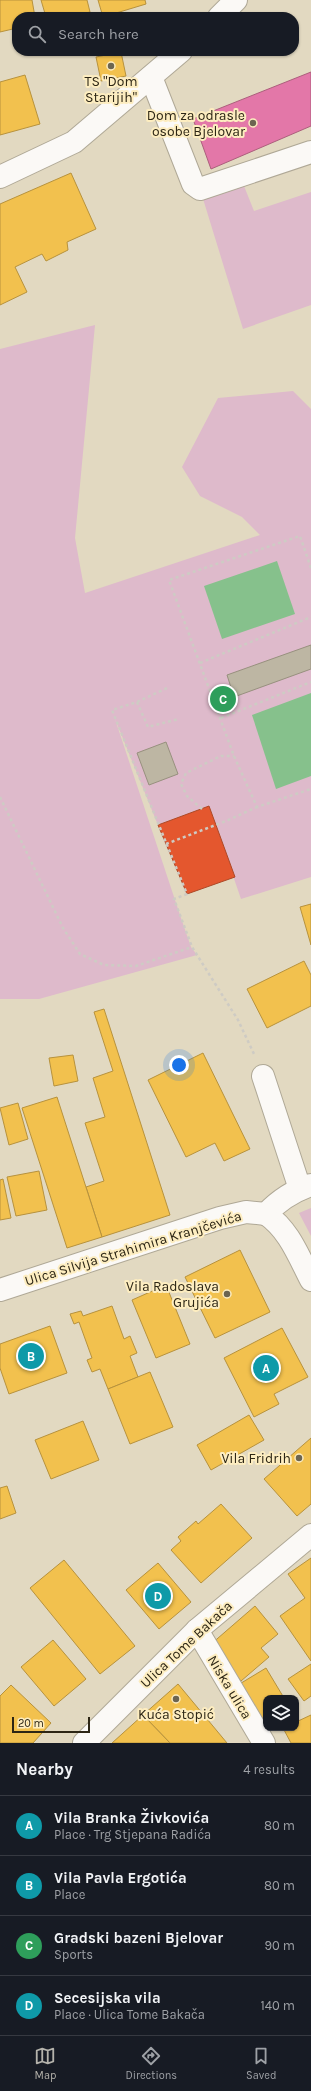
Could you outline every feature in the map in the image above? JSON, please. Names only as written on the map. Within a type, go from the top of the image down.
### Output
[{"type":"street","points":[[224,12],[236,0]]},
{"type":"street","points":[[0,178],[74,142],[174,56]]},
{"type":"street","points":[[151,77],[193,184],[200,189],[311,152]]},
{"type":"street","points":[[264,1076],[305,1187],[280,1200],[266,1214],[278,1223],[288,1235],[311,1280]]},
{"type":"street","name":"Ulica Silvija Strahimira Kranjčevića","points":[[0,1290],[220,1218],[246,1212],[266,1214]]},
{"type":"street","name":"Ulica Tome Bakača","points":[[84,1743],[196,1630],[311,1535]]},
{"type":"street","name":"Niska ulica","points":[[196,1630],[264,1743]]},
{"type":"path","points":[[257,807],[234,756],[169,580],[300,536],[311,568]]},
{"type":"path","points":[[200,663],[311,617]]},
{"type":"path","points":[[221,718],[311,682]]},
{"type":"path","points":[[167,688],[137,702],[112,710],[187,894],[174,899],[192,947],[238,1020],[264,1076]]},
{"type":"path","points":[[137,702],[148,727],[179,719]]},
{"type":"path","points":[[202,809],[187,796],[180,784],[186,773],[221,756],[234,756]]},
{"type":"path","points":[[166,844],[226,821],[257,807],[311,789]]},
{"type":"path","points":[[0,797],[63,928],[80,954],[104,965],[136,966],[192,947]]},
{"type":"shaded area","points":[[240,176],[254,211],[311,192],[311,305],[243,329],[200,189]]},
{"type":"shaded area","points":[[95,325],[75,538],[85,593],[260,535],[242,517],[200,496],[182,467],[218,398],[293,391],[311,409],[311,877],[241,899],[209,806],[158,825],[115,719],[191,947],[197,955],[39,999],[0,999],[0,349]]},
{"type":"shaded area","points":[[277,561],[295,614],[222,639],[204,586]]},
{"type":"shaded area","points":[[311,693],[311,776],[276,789],[252,715]]},
{"type":"shaded area","points":[[311,1208],[311,1236],[299,1213]]},
{"type":"building: Homes","points":[[0,0],[32,0],[34,12],[12,12],[12,29],[0,32]]},
{"type":"building: Homes","points":[[41,0],[87,0],[90,12],[45,12]]},
{"type":"building: Homes","points":[[98,0],[145,0],[146,4],[120,12],[102,12]]},
{"type":"building: Homes","name":"TS \"Dom Starijih\"","points":[[122,56],[126,76],[101,81],[96,57]]},
{"type":"building: Homes","points":[[25,75],[40,124],[0,135],[0,82]]},
{"type":"building: Homes","points":[[71,173],[96,229],[67,242],[68,250],[46,261],[42,254],[15,267],[27,292],[0,305],[0,204]]},
{"type":"building: Homes","points":[[311,904],[311,945],[300,907]]},
{"type":"building: Homes","points":[[304,961],[311,975],[311,1006],[267,1028],[247,989]]},
{"type":"building: Homes","points":[[104,1009],[170,1215],[102,1237],[86,1187],[104,1181],[85,1123],[105,1117],[93,1078],[113,1071],[94,1012]]},
{"type":"building: Homes","points":[[203,1053],[250,1149],[224,1161],[215,1143],[186,1157],[148,1080]]},
{"type":"building: Homes","points":[[73,1055],[78,1081],[54,1086],[49,1058]]},
{"type":"building: Homes","points":[[57,1097],[102,1237],[67,1248],[22,1108]]},
{"type":"building: Homes","points":[[18,1103],[28,1139],[9,1145],[0,1108]]},
{"type":"building: Homes","points":[[39,1171],[47,1210],[16,1216],[7,1177]]},
{"type":"building: Homes","points":[[3,1179],[11,1218],[0,1220],[0,1180]]},
{"type":"building: Homes","name":"Vila Radoslava Grujića","points":[[240,1250],[270,1312],[215,1338],[185,1277]]},
{"type":"building: Homes","points":[[166,1285],[190,1344],[156,1358],[132,1300]]},
{"type":"building: Homes","points":[[112,1306],[124,1339],[130,1336],[137,1353],[130,1356],[138,1377],[108,1389],[100,1369],[92,1372],[87,1360],[92,1358],[79,1322],[74,1324],[70,1314],[81,1311],[83,1316]]},
{"type":"building: Homes","points":[[50,1326],[67,1373],[9,1394],[0,1368],[0,1344]]},
{"type":"building: Homes","points":[[282,1328],[308,1377],[274,1394],[279,1404],[254,1417],[224,1358]]},
{"type":"building: Homes","points":[[150,1372],[173,1427],[130,1444],[108,1389]]},
{"type":"building: Homes","points":[[249,1415],[264,1440],[211,1470],[197,1445]]},
{"type":"building: Homes","points":[[83,1421],[99,1460],[51,1479],[35,1440]]},
{"type":"building: Homes","name":"Vila Fridrih","points":[[311,1438],[311,1504],[297,1516],[264,1479]]},
{"type":"building: Homes","points":[[7,1486],[16,1513],[0,1519],[0,1488]]},
{"type":"building: Homes","points":[[221,1504],[252,1538],[201,1583],[171,1550],[181,1541],[178,1537],[196,1521],[198,1524]]},
{"type":"building: Homes","points":[[311,1558],[311,1661],[280,1616],[305,1598],[288,1574]]},
{"type":"building: Homes","points":[[64,1560],[135,1646],[100,1674],[30,1588]]},
{"type":"building: Homes","points":[[158,1563],[191,1602],[159,1629],[126,1590]]},
{"type":"building: Homes","points":[[255,1606],[278,1634],[261,1648],[269,1657],[241,1681],[210,1645]]},
{"type":"building: Homes","points":[[53,1640],[86,1679],[54,1706],[21,1667]]},
{"type":"building: Homes","points":[[311,1664],[311,1696],[304,1701],[288,1679]]},
{"type":"building: Homes","points":[[266,1668],[282,1695],[263,1695],[263,1724],[256,1727],[233,1688]]},
{"type":"building: Homes","name":"Kuća Stopić","points":[[178,1684],[227,1743],[170,1743],[143,1715]]},
{"type":"building: Homes","points":[[11,1685],[51,1723],[33,1743],[0,1743],[0,1696]]},
{"type":"building: Homes","points":[[143,1715],[170,1743],[112,1743]]},
{"type":"building: Homes","points":[[311,1715],[311,1743],[291,1743],[285,1731],[299,1731],[299,1721]]},
{"type":"building: Shops","points":[[209,806],[235,877],[187,894],[158,825]]},
{"type":"building: Health","name":"Dom za odrasle osobe Bjelovar","points":[[311,72],[311,126],[211,169],[193,119]]},
{"type":"building: Other","points":[[311,645],[311,669],[234,697],[227,675]]},
{"type":"building: Other","points":[[166,742],[178,774],[149,785],[137,753]]},
{"type":"place","name":"TS \"Dom Starijih\"","points":[[111,66]]},
{"type":"place","name":"Dom za odrasle osobe Bjelovar","points":[[253,123]]},
{"type":"place","name":"Gradski bazeni Bjelovar","points":[[223,699]]},
{"type":"place","name":"Vila Radoslava Grujića","points":[[227,1294]]},
{"type":"place","name":"Vila Pavla Ergotića","points":[[31,1356]]},
{"type":"place","name":"Vila Branka Živkovića","points":[[266,1368]]},
{"type":"place","name":"Vila Fridrih","points":[[299,1458]]},
{"type":"place","name":"Secesijska vila","points":[[158,1596]]},
{"type":"place","name":"Kuća Stopić","points":[[176,1699]]}]
